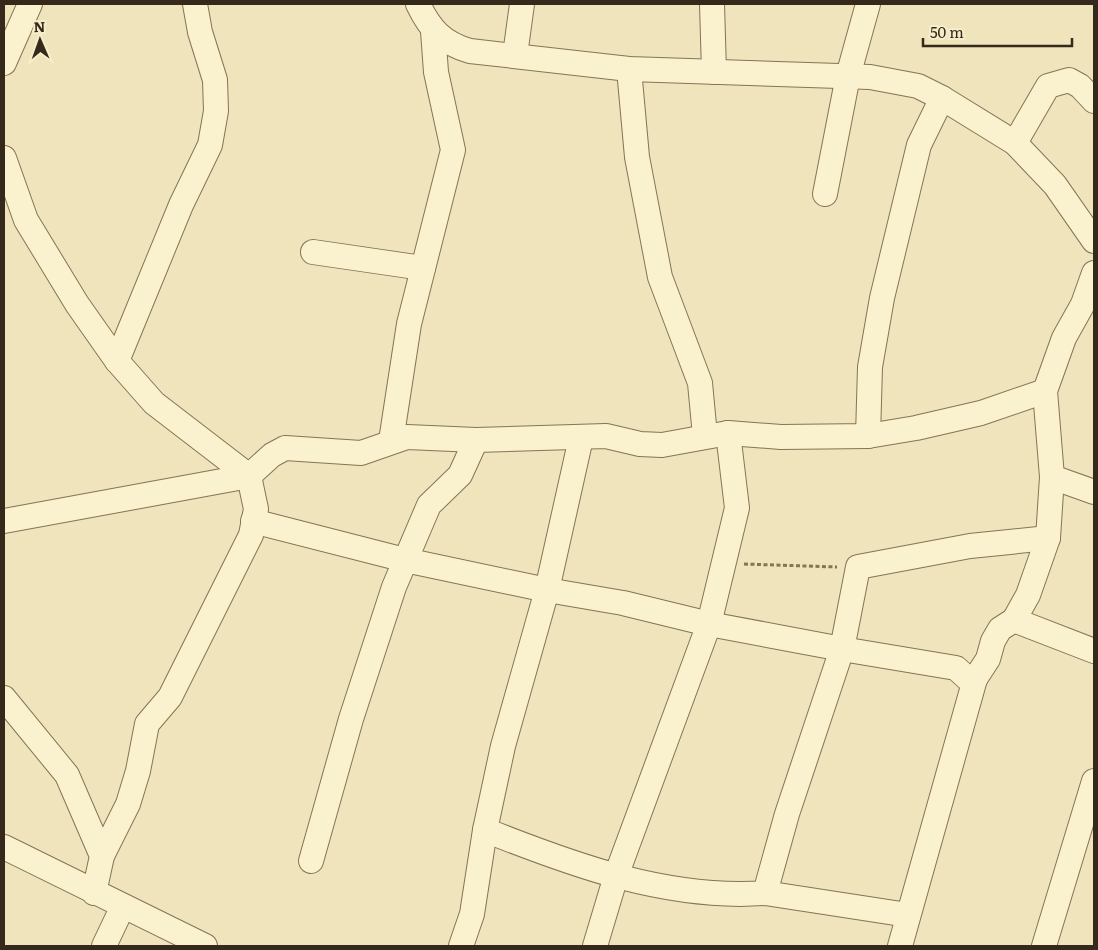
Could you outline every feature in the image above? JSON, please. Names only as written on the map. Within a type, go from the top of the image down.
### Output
[{"type":"street","points":[[4,63],[30,4]]},
{"type":"street","points":[[117,361],[181,205],[210,145],[216,111],[215,80],[200,32],[195,4]]},
{"type":"street","points":[[391,441],[409,324],[452,150],[436,72],[432,31],[418,4]]},
{"type":"street","points":[[515,55],[522,4]]},
{"type":"street","points":[[712,4],[714,72]]},
{"type":"street","points":[[824,194],[848,76],[868,4]]},
{"type":"street","points":[[432,31],[457,47],[628,69],[870,77],[911,84],[942,98],[1015,143],[1055,185],[1094,241]]},
{"type":"street","points":[[628,69],[637,156],[660,277],[700,382],[705,436]]},
{"type":"street","points":[[1015,143],[1048,86],[1069,80],[1080,86],[1094,101]]},
{"type":"street","points":[[868,436],[870,367],[882,298],[919,145],[942,98]]},
{"type":"street","points":[[4,158],[26,220],[77,304],[117,361],[154,403],[249,476],[256,509],[251,535],[188,663],[170,697],[147,724],[128,804],[102,856],[94,892]]},
{"type":"street","points":[[313,252],[423,268]]},
{"type":"street","points":[[900,946],[975,680],[1000,629],[1014,620],[1028,595],[1048,538],[1052,477],[1045,391],[1064,338],[1089,309],[1094,273]]},
{"type":"street","points":[[4,521],[249,476],[272,455],[286,448],[361,453],[407,437],[476,440],[606,436],[640,444],[662,446],[705,436],[728,433],[780,437],[868,436],[916,428],[981,413],[1045,391]]},
{"type":"street","points":[[595,946],[616,876],[709,624],[737,508],[728,433]]},
{"type":"street","points":[[461,946],[472,914],[484,830],[503,746],[547,590],[581,438]]},
{"type":"street","points":[[312,861],[351,719],[394,587],[429,505],[460,475],[476,440]]},
{"type":"street","points":[[1052,477],[1094,492]]},
{"type":"street","points":[[253,521],[405,560],[547,590],[623,603],[709,624],[842,649],[938,663],[956,668],[967,678],[975,680]]},
{"type":"street","points":[[765,893],[787,814],[842,649],[858,567],[899,561],[955,548],[1048,538]]},
{"type":"street","points":[[1014,620],[1030,628],[1094,651]]},
{"type":"street","points":[[4,698],[67,775],[102,856]]},
{"type":"street","points":[[1044,946],[1094,781]]},
{"type":"street","points":[[484,830],[567,863],[616,876],[731,896],[765,893],[908,915]]},
{"type":"street","points":[[5,850],[38,862],[94,892],[205,946]]},
{"type":"street","points":[[104,946],[123,906]]},
{"type":"path","points":[[724,564],[858,567]]}]
